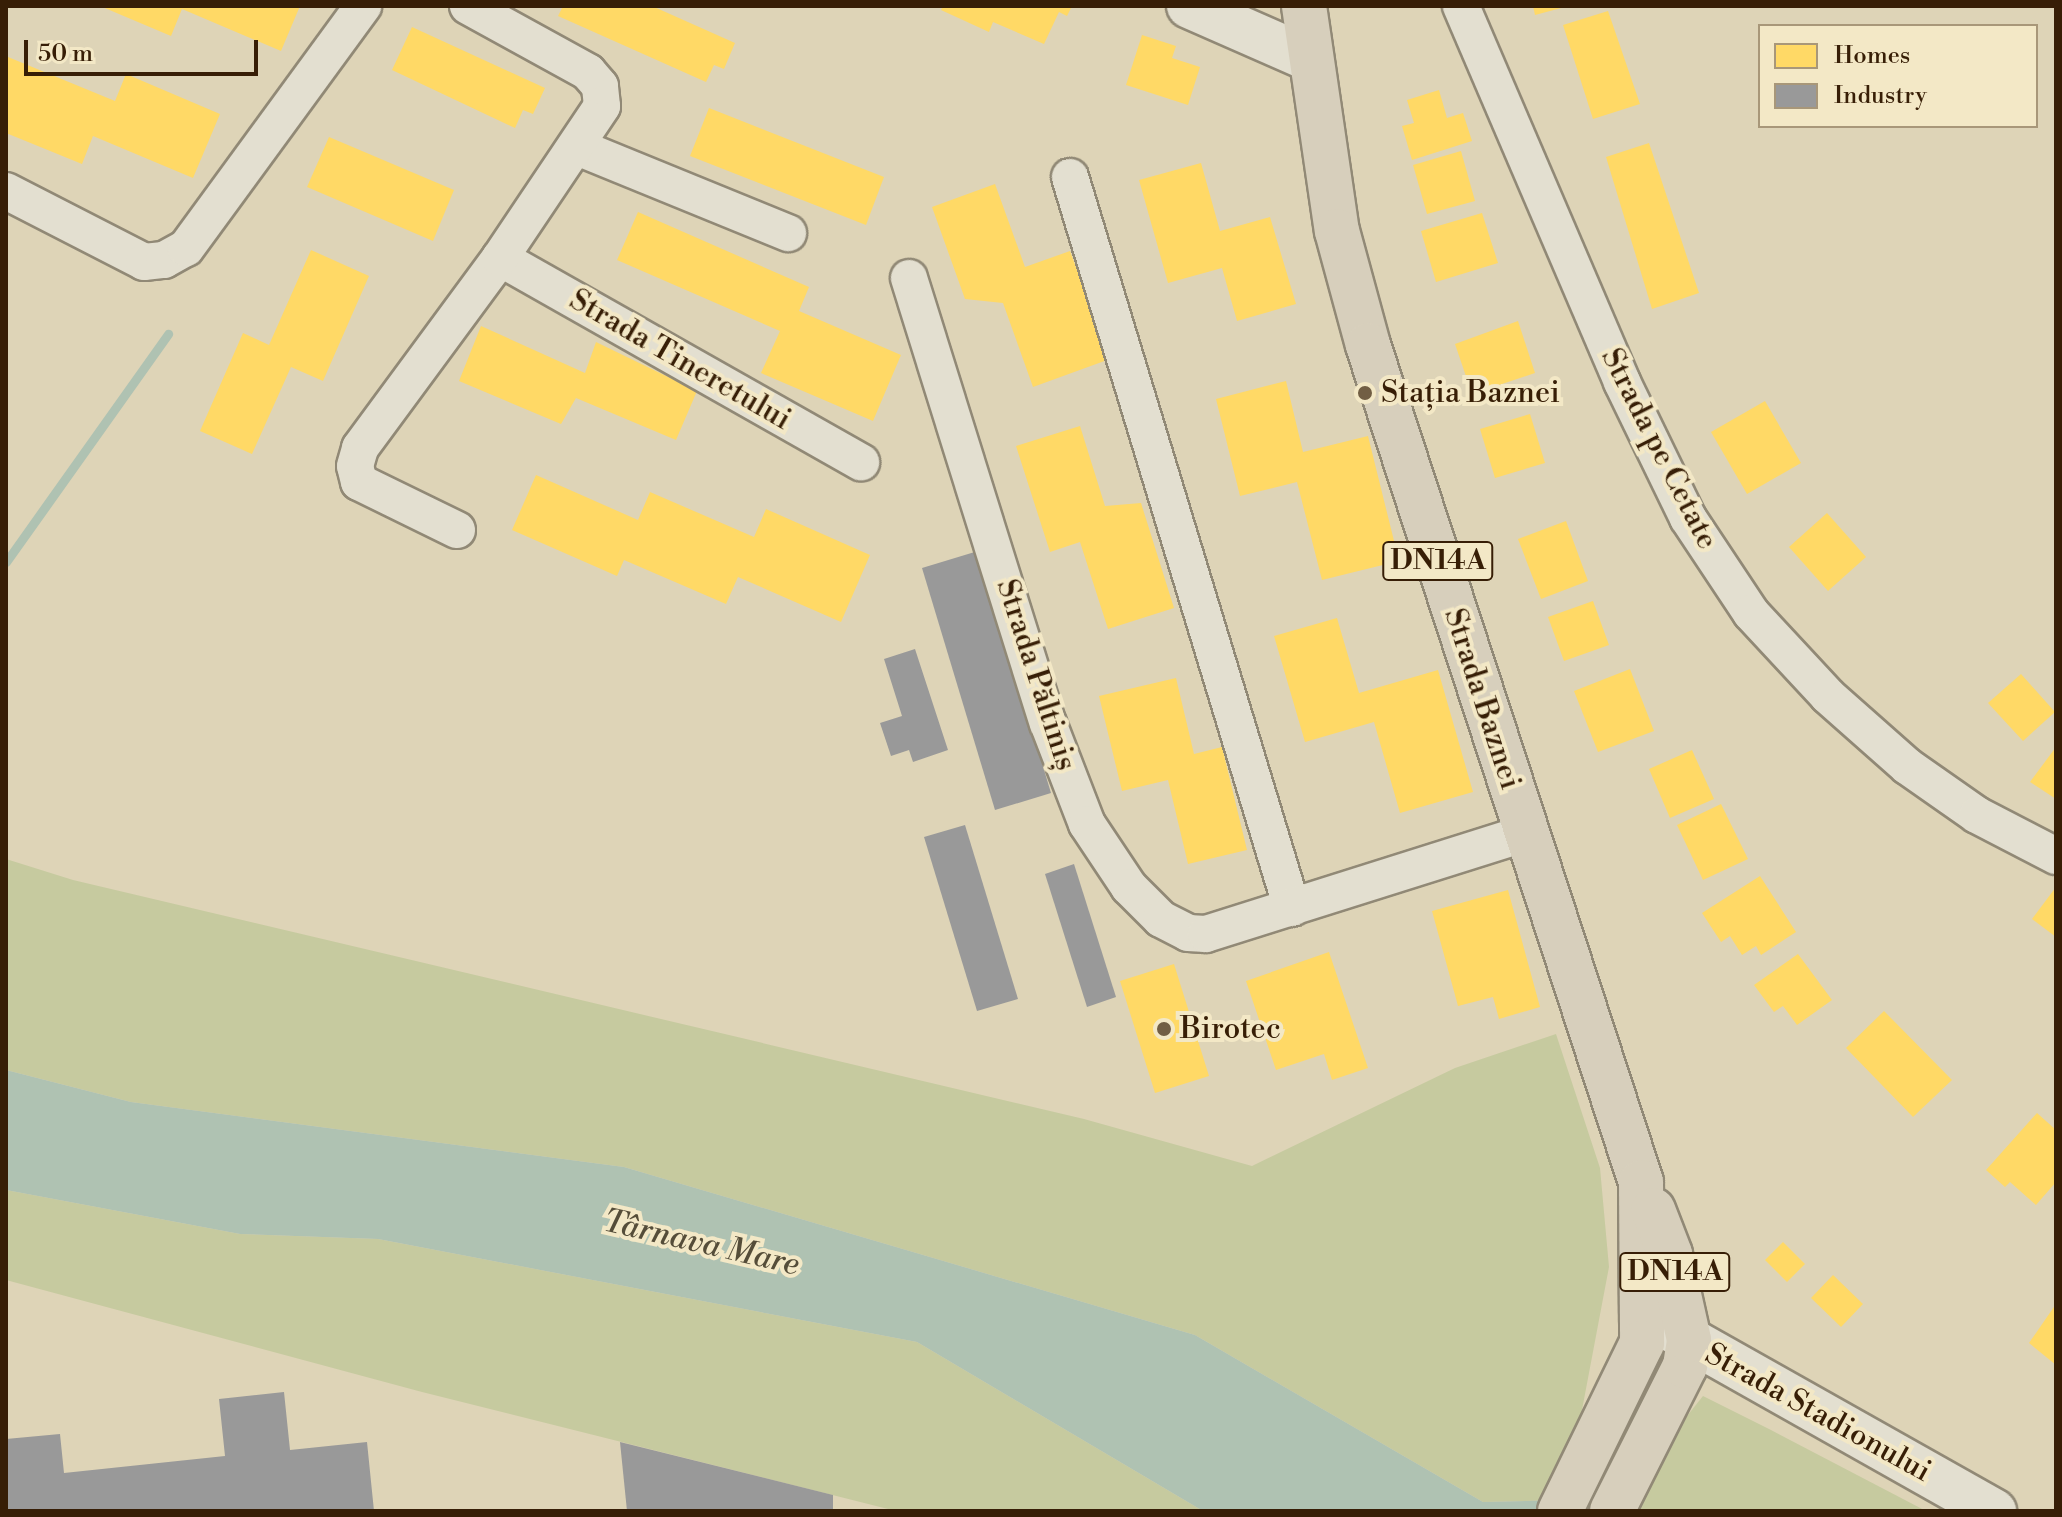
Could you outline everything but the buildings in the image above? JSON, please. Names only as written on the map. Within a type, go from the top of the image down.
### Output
[{"type":"main road","points":[[1189,6],[1310,59]]},
{"type":"main road","name":"Strada Baznei","points":[[1304,6],[1337,231],[1368,345],[1641,1182],[1642,1328]]},
{"type":"main road","name":"DN14A","points":[[1641,1182],[1670,1254],[1687,1353]]},
{"type":"main road","name":"DN14A","points":[[1560,1511],[1642,1328]]},
{"type":"main road","name":"Strada Stadionului","points":[[1642,1328],[1994,1511]]},
{"type":"main road","points":[[1612,1511],[1687,1353]]},
{"type":"street","points":[[6,191],[144,262],[164,260],[186,248],[363,6]]},
{"type":"street","points":[[457,530],[359,482],[355,466],[360,448],[500,258],[602,106],[600,86],[588,72],[468,6]]},
{"type":"street","name":"Strada pe Cetate","points":[[1461,6],[1622,382],[1688,518],[1751,613],[1828,696],[1907,766],[1977,815],[2056,856]]},
{"type":"street","points":[[577,147],[788,233]]},
{"type":"street","points":[[1070,177],[1292,908]]},
{"type":"street","name":"Strada Tineretului","points":[[500,258],[861,462]]},
{"type":"street","name":"Strada Păltiniș","points":[[909,278],[1048,723],[1087,824],[1129,887],[1161,919],[1188,933],[1206,934],[1527,833]]},
{"type":"green space","points":[[6,859],[73,880],[1084,1119],[1252,1166],[1455,1068],[1556,1034],[1600,1168],[1609,1267],[1565,1500],[1483,1502],[1195,1335],[624,1167],[131,1102],[6,1070]]},
{"type":"green space","points":[[6,1190],[240,1234],[378,1239],[917,1342],[1203,1511],[896,1511],[422,1392],[6,1280]]},
{"type":"green space","points":[[1703,1396],[1926,1511],[1630,1511],[1615,1506]]},
{"type":"water","name":"Târnava Mare","points":[[6,1070],[131,1102],[624,1167],[1195,1335],[1483,1502],[1565,1500],[1560,1511],[1203,1511],[917,1342],[378,1239],[240,1234],[6,1190]]},
{"type":"waterway","points":[[6,562],[168,334]]},
{"type":"place","name":"Stația Baznei","points":[[1365,393]]},
{"type":"place","name":"Birotec","points":[[1164,1029]]}]
